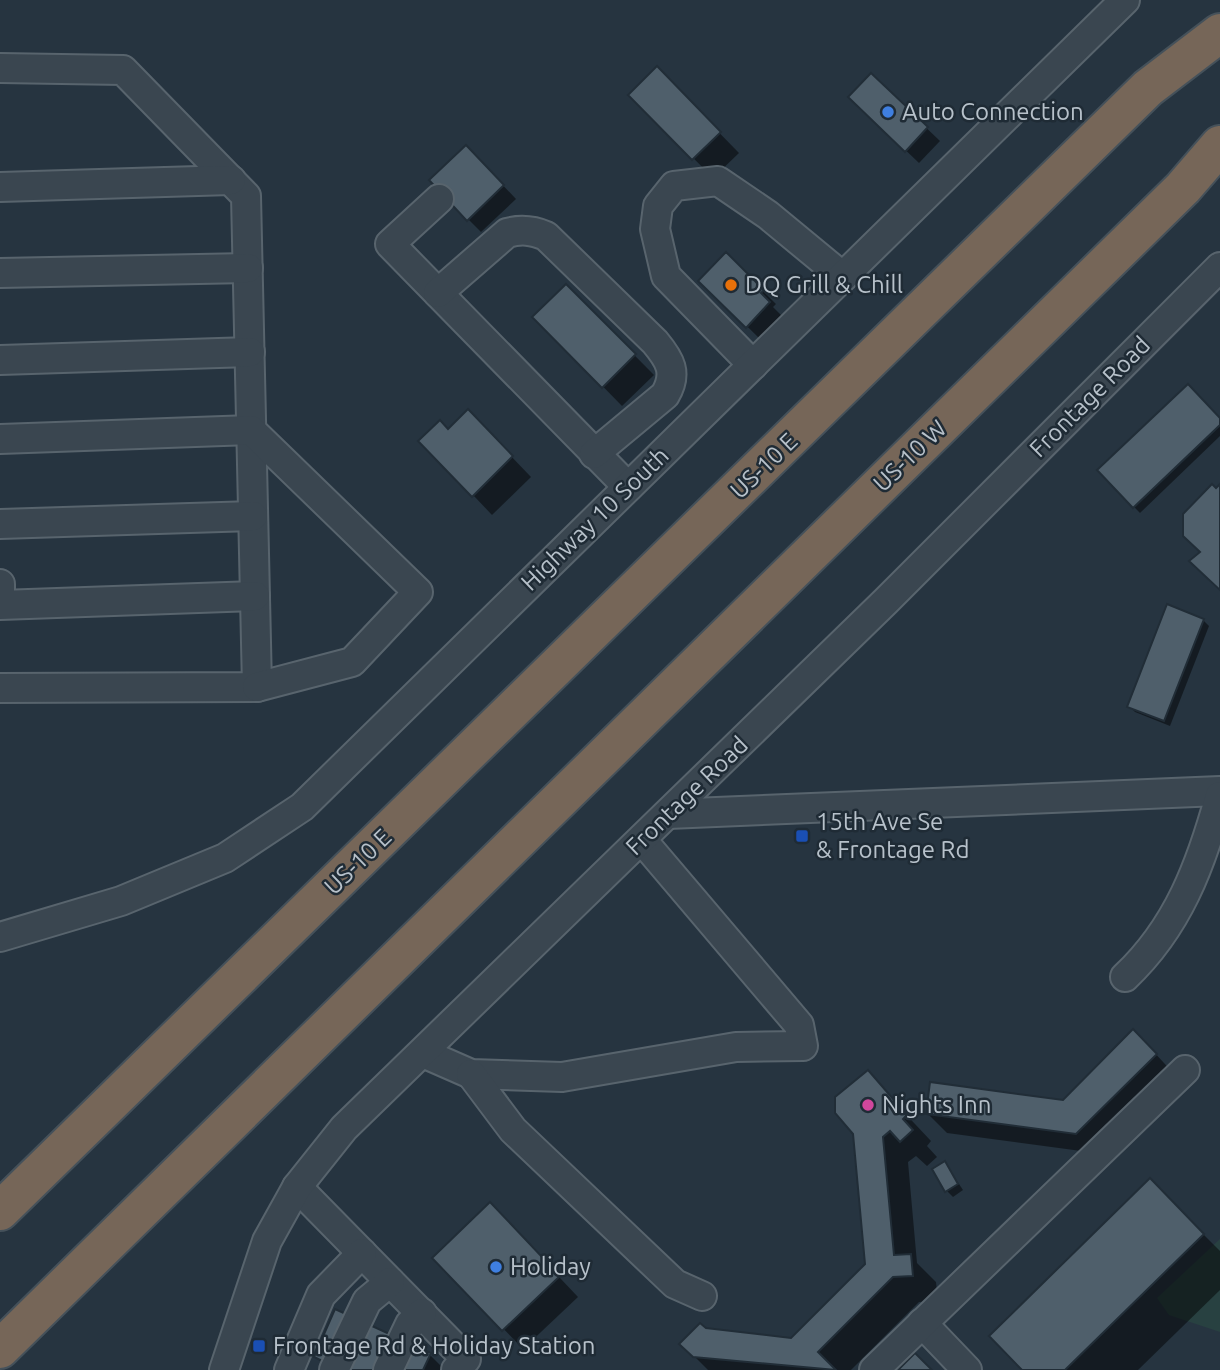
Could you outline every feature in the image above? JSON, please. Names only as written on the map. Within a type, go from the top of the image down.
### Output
[{"type":"highway","name":"US-10 E","points":[[0,1211],[1148,88],[1220,33]]},
{"type":"highway","name":"US-10 W","points":[[0,1349],[1173,198],[1220,145]]},
{"type":"street","name":"Highway 10 South","points":[[0,936],[121,901],[225,858],[302,807],[1125,0]]},
{"type":"street","points":[[0,68],[123,70],[246,196],[257,687]]},
{"type":"street","points":[[0,187],[231,180]]},
{"type":"street","points":[[753,365],[666,276],[655,229],[658,206],[674,186],[718,181],[768,215],[843,277]]},
{"type":"street","points":[[439,199],[390,244],[628,487]]},
{"type":"street","points":[[438,293],[507,233],[519,230],[536,232],[546,236],[655,342],[671,361],[671,386],[665,395],[594,454]]},
{"type":"street","name":"Frontage Road","points":[[224,1370],[267,1241],[296,1188],[344,1128],[642,840],[1220,267]]},
{"type":"street","points":[[0,273],[248,268]]},
{"type":"street","points":[[0,360],[250,352]]},
{"type":"street","points":[[0,439],[251,430],[418,592],[352,662],[257,687],[0,688]]},
{"type":"street","points":[[0,524],[253,516]]},
{"type":"street","points":[[0,584],[1,605],[255,596]]},
{"type":"street","points":[[668,814],[1220,794],[1191,887],[1148,955],[1125,977]]},
{"type":"street","points":[[423,1053],[471,1074],[562,1077],[736,1047],[803,1046],[799,1026],[642,840]]},
{"type":"street","points":[[874,1370],[1185,1070]]},
{"type":"street","points":[[471,1074],[513,1130],[675,1284],[702,1296]]},
{"type":"street","points":[[296,1188],[466,1359],[456,1370]]},
{"type":"street","points":[[289,1370],[321,1295],[362,1253]]},
{"type":"street","points":[[334,1370],[367,1301],[390,1282]]},
{"type":"street","points":[[388,1370],[410,1324],[422,1313]]},
{"type":"street","points":[[922,1323],[967,1370]]},
{"type":"green space","points":[[1220,1239],[1220,1332],[1169,1315],[1157,1298]]},
{"type":"building","points":[[657,66],[721,132],[692,160],[628,95]]},
{"type":"building","name":"Auto Connection","points":[[871,73],[928,127],[905,152],[848,97]]},
{"type":"building","points":[[466,145],[504,185],[467,221],[429,180]]},
{"type":"building","name":"DQ Grill & Chill","points":[[726,252],[764,290],[761,293],[770,302],[746,328],[698,281]]},
{"type":"building","points":[[566,284],[636,354],[602,388],[532,317]]},
{"type":"building","points":[[1188,384],[1220,418],[1220,425],[1133,508],[1097,470]]},
{"type":"building","points":[[468,409],[513,456],[472,497],[418,441],[440,420],[448,429]]},
{"type":"building","points":[[1212,484],[1216,488],[1220,484],[1220,590],[1189,561],[1200,552],[1183,536],[1183,514]]},
{"type":"building","points":[[1167,604],[1204,619],[1164,721],[1127,707]]},
{"type":"building","points":[[1133,1029],[1157,1054],[1076,1134],[926,1114],[930,1082],[1063,1100]]},
{"type":"building","points":[[868,1070],[907,1115],[903,1119],[913,1130],[900,1142],[890,1131],[883,1137],[894,1255],[911,1254],[913,1276],[893,1277],[818,1352],[836,1370],[693,1357],[679,1344],[700,1323],[706,1328],[791,1338],[865,1264],[853,1134],[835,1113],[835,1097]]},
{"type":"building","points":[[945,1161],[958,1184],[945,1192],[932,1169]]},
{"type":"building","points":[[1150,1178],[1204,1234],[1065,1370],[1022,1370],[989,1336]]},
{"type":"building","name":"Holiday","points":[[490,1202],[560,1276],[502,1331],[432,1258]]},
{"type":"building","points":[[335,1309],[431,1353],[423,1370],[341,1370],[314,1357]]},
{"type":"building","points":[[915,1353],[932,1370],[898,1370]]},
{"type":"place","name":"Auto Connection","points":[[888,112]]},
{"type":"place","name":"DQ Grill & Chill","points":[[731,285]]},
{"type":"place","name":"15th Ave Se & Frontage Rd","points":[[802,836]]},
{"type":"place","name":"Nights Inn","points":[[868,1105]]},
{"type":"place","name":"Holiday","points":[[496,1267]]},
{"type":"place","name":"Frontage Rd & Holiday Station","points":[[259,1346]]}]
